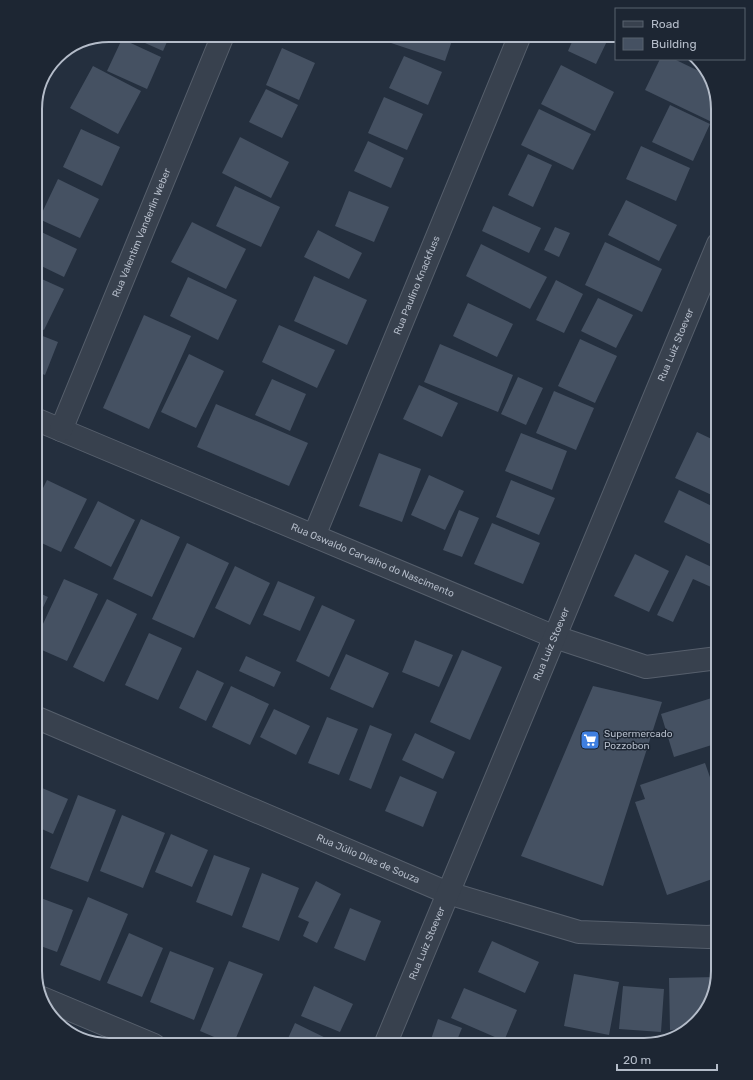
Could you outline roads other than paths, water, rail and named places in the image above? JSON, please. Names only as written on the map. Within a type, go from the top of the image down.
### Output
[{"type":"street","name":"Rua Valentim Vanderlin Weber","points":[[61,430],[220,42]]},
{"type":"street","name":"Rua Paulino Knackfuss","points":[[314,536],[517,42]]},
{"type":"street","name":"Rua Luiz Stoever","points":[[388,1038],[711,261]]},
{"type":"street","name":"Rua Oswaldo Carvalho do Nascimento","points":[[42,422],[555,637],[646,667],[711,659]]},
{"type":"street","name":"Rua Júlio Dias de Souza","points":[[42,720],[448,893],[579,932],[711,937]]},
{"type":"street","points":[[49,1001],[137,1038]]},
{"type":"place","name":"Supermercado Pozzobon","points":[[590,740]]}]
